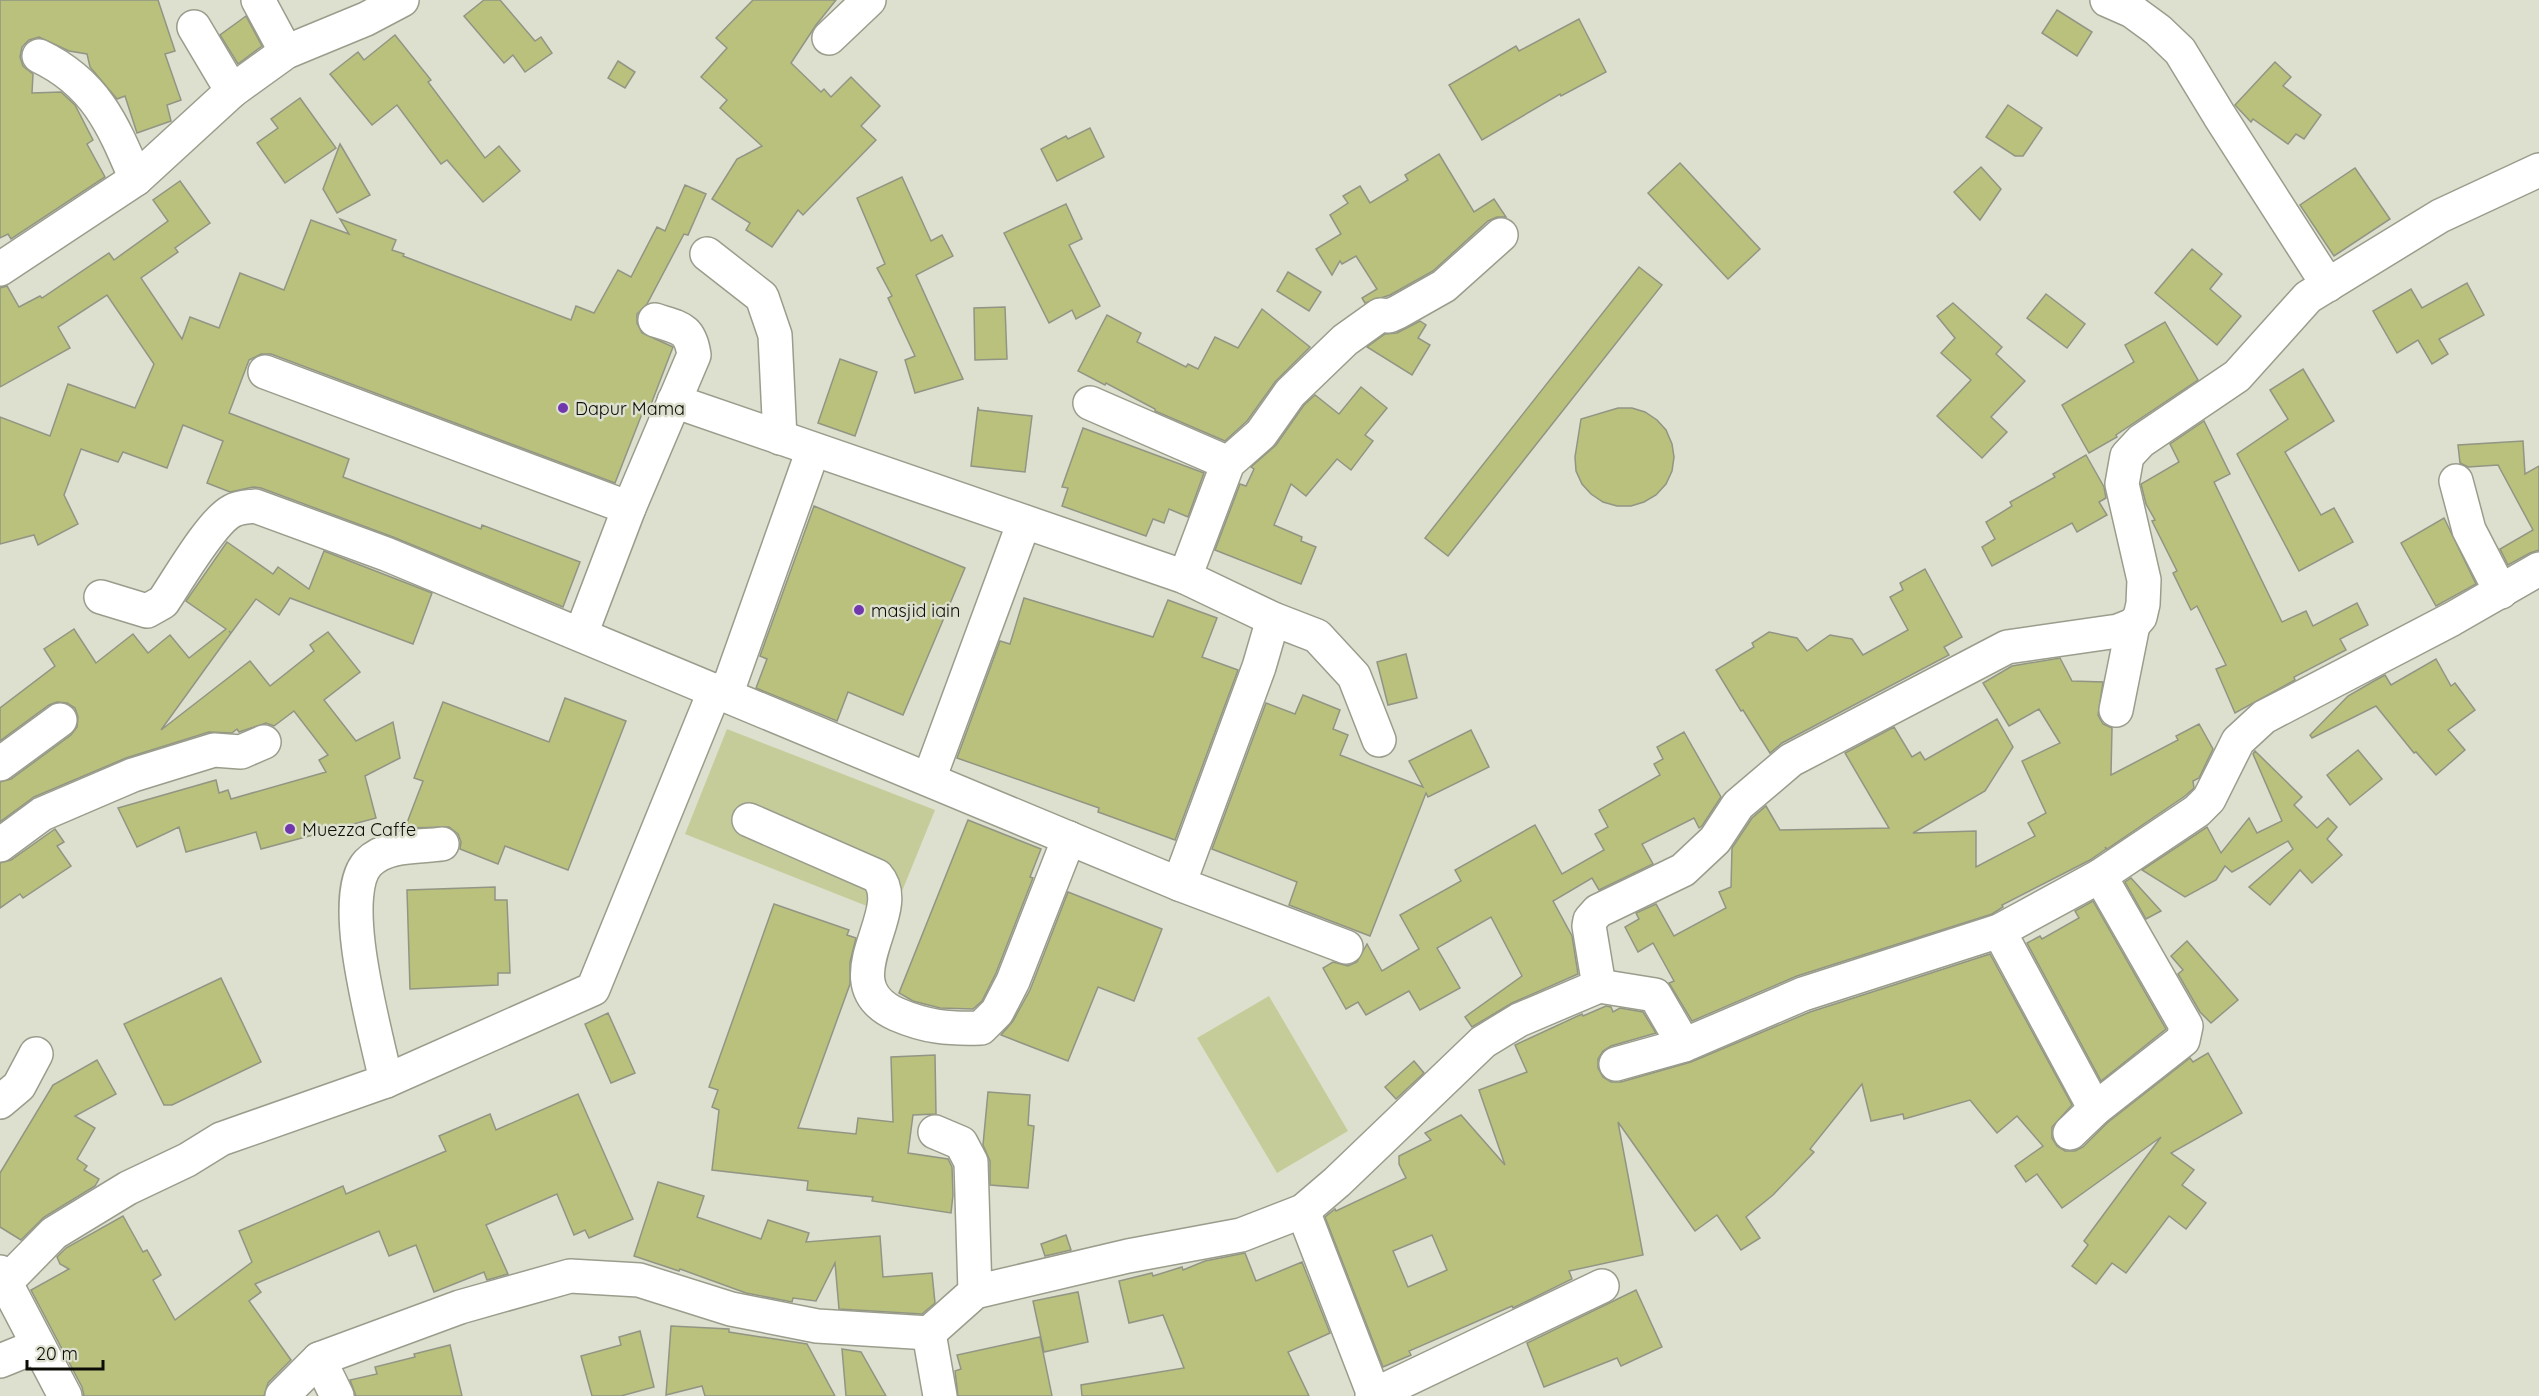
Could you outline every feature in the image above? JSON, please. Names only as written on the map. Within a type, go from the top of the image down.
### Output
[{"type":"street","points":[[258,0],[286,52]]},
{"type":"street","points":[[0,269],[136,179],[232,91],[286,52],[366,19],[402,0]]},
{"type":"street","points":[[830,39],[869,0]]},
{"type":"street","points":[[2107,0],[2132,11],[2158,30],[2180,51],[2218,116],[2328,285]]},
{"type":"street","points":[[194,27],[232,91]]},
{"type":"street","points":[[39,56],[70,74],[86,87],[111,122],[136,179]]},
{"type":"street","points":[[1599,986],[1589,934],[1590,920],[1598,911],[1683,870],[1715,840],[1738,805],[1791,760],[2007,646],[2118,631],[2133,625],[2140,617],[2144,580],[2122,484],[2127,456],[2141,441],[2237,376],[2308,297],[2440,216],[2539,170]]},
{"type":"street","points":[[1185,577],[1228,463],[1261,434],[1290,393],[1345,340],[1380,315],[1389,316],[1398,312],[1444,286],[1501,235]]},
{"type":"street","points":[[707,254],[762,297],[775,335],[780,438]]},
{"type":"street","points":[[581,634],[629,508],[694,355],[692,338],[681,329],[655,320]]},
{"type":"street","points":[[265,372],[629,508]]},
{"type":"street","points":[[674,401],[1185,577],[1273,619],[1317,636],[1354,676],[1379,740]]},
{"type":"street","points":[[1090,403],[1228,463]]},
{"type":"street","points":[[65,1396],[3,1277],[54,1233],[128,1188],[187,1160],[221,1139],[386,1081],[593,989],[720,692],[813,450]]},
{"type":"street","points":[[2456,481],[2469,530],[2501,592]]},
{"type":"street","points":[[101,597],[147,611],[153,608],[163,602],[213,529],[231,511],[255,506],[386,554],[1179,884],[1346,947]]},
{"type":"street","points":[[928,779],[1024,522]]},
{"type":"street","points":[[1617,1064],[1684,1045],[1803,994],[1999,932],[2100,876],[2197,811],[2209,799],[2238,741],[2264,717],[2501,592],[2539,569]]},
{"type":"street","points":[[1179,884],[1259,667],[1273,619]]},
{"type":"street","points":[[2116,710],[2133,625]]},
{"type":"street","points":[[0,764],[60,720]]},
{"type":"street","points":[[0,844],[42,814],[133,775],[214,750],[241,752],[264,742]]},
{"type":"street","points":[[749,820],[877,876],[883,884],[884,899],[869,964],[868,989],[881,1007],[914,1022],[948,1029],[981,1028],[997,1012],[1013,981],[1070,838]]},
{"type":"street","points":[[386,1081],[360,959],[355,911],[357,884],[367,864],[390,849],[442,844]]},
{"type":"street","points":[[2070,1133],[2095,1109],[2183,1040],[2186,1030],[2100,876]]},
{"type":"street","points":[[1999,932],[2095,1109]]},
{"type":"street","points":[[282,1396],[319,1359],[460,1307],[570,1276],[639,1280],[731,1309],[817,1326],[929,1333],[975,1292],[1128,1256],[1240,1235],[1303,1211],[1337,1182],[1483,1042],[1519,1020],[1599,986],[1655,995],[1684,1045]]},
{"type":"street","points":[[0,1102],[19,1086],[36,1054]]},
{"type":"street","points":[[935,1132],[961,1143],[971,1162],[975,1292]]},
{"type":"street","points":[[1303,1211],[1373,1396],[1602,1286]]},
{"type":"street","points":[[929,1333],[940,1396]]},
{"type":"street","points":[[0,1361],[37,1346]]},
{"type":"street","points":[[319,1359],[338,1396]]},
{"type":"green space","points":[[727,729],[935,810],[892,916],[685,834]]},
{"type":"green space","points":[[1269,996],[1348,1131],[1277,1173],[1197,1038]]},
{"type":"building","points":[[0,0],[158,0],[175,51],[165,54],[181,100],[167,105],[171,121],[137,133],[125,96],[117,99],[90,67],[87,54],[69,51],[39,37],[29,40],[22,47],[20,57],[23,66],[33,74],[32,93],[61,92],[75,105],[93,140],[87,144],[105,177],[11,239],[8,234],[0,238]]},
{"type":"building","points":[[484,0],[500,0],[535,41],[541,37],[552,53],[525,72],[513,55],[504,63],[464,16]]},
{"type":"building","points":[[753,0],[836,0],[791,63],[821,92],[824,89],[831,97],[851,77],[880,106],[861,126],[876,140],[803,215],[798,210],[772,247],[746,230],[750,223],[712,199],[737,159],[762,146],[720,108],[727,100],[701,77],[727,48],[716,38]]},
{"type":"building","points":[[2057,10],[2092,32],[2077,56],[2042,33]]},
{"type":"building","points":[[246,16],[262,46],[238,64],[220,35]]},
{"type":"building","points":[[1579,19],[1606,72],[1561,96],[1560,94],[1482,140],[1449,85],[1516,46],[1519,51]]},
{"type":"building","points":[[395,35],[431,80],[428,82],[485,158],[499,146],[520,171],[483,202],[447,160],[441,164],[397,105],[372,125],[330,74],[358,52],[364,60]]},
{"type":"building","points":[[618,61],[635,72],[625,88],[608,78]]},
{"type":"building","points":[[2275,62],[2291,77],[2283,86],[2321,115],[2304,139],[2296,134],[2288,144],[2253,119],[2251,122],[2235,105]]},
{"type":"building","points":[[300,98],[336,148],[285,183],[257,143],[278,128],[271,119]]},
{"type":"building","points":[[2008,105],[2042,128],[2023,156],[2015,156],[1986,137]]},
{"type":"building","points":[[1090,128],[1104,157],[1057,181],[1041,149],[1066,136],[1068,139]]},
{"type":"building","points":[[340,144],[370,195],[337,213],[323,189]]},
{"type":"building","points":[[1439,154],[1474,212],[1494,199],[1506,217],[1497,217],[1488,221],[1433,271],[1390,295],[1365,303],[1362,298],[1377,289],[1356,256],[1342,264],[1340,261],[1332,275],[1316,249],[1341,234],[1330,215],[1348,203],[1343,196],[1360,186],[1370,203],[1408,180],[1405,175]]},
{"type":"building","points":[[1680,163],[1760,249],[1728,279],[1648,193]]},
{"type":"building","points":[[1981,167],[2001,189],[1980,220],[1954,192]]},
{"type":"building","points":[[2355,168],[2390,219],[2334,256],[2300,205]]},
{"type":"building","points":[[902,177],[931,241],[942,235],[953,256],[916,275],[963,379],[915,393],[905,360],[915,356],[888,298],[892,296],[877,268],[885,264],[857,198]]},
{"type":"building","points":[[180,181],[210,223],[175,248],[178,252],[141,278],[182,339],[190,317],[219,328],[240,273],[284,290],[311,220],[349,234],[340,219],[396,240],[392,250],[404,254],[403,256],[571,320],[576,306],[594,313],[618,270],[631,277],[657,227],[665,231],[685,185],[706,194],[688,235],[684,234],[647,304],[637,314],[637,323],[642,333],[673,347],[650,407],[645,406],[615,483],[271,354],[261,354],[249,360],[229,413],[349,459],[343,477],[481,529],[482,525],[580,562],[563,607],[393,537],[261,488],[253,487],[230,492],[207,483],[223,441],[183,425],[167,468],[123,452],[118,462],[81,449],[64,495],[78,524],[38,545],[34,535],[0,544],[0,417],[50,436],[68,384],[135,408],[154,364],[107,295],[58,327],[70,348],[0,387],[0,288],[7,286],[19,307],[40,296],[42,298],[109,253],[114,260],[168,221],[153,200]]},
{"type":"building","points":[[1066,204],[1082,239],[1069,245],[1100,306],[1076,319],[1072,310],[1049,323],[1004,233]]},
{"type":"building","points":[[2192,249],[2222,274],[2210,289],[2241,316],[2217,345],[2155,293]]},
{"type":"building","points":[[1639,267],[1662,285],[1448,556],[1425,538]]},
{"type":"building","points":[[1288,272],[1321,292],[1309,311],[1277,291]]},
{"type":"building","points":[[2467,283],[2484,315],[2439,339],[2448,354],[2432,364],[2418,340],[2397,353],[2373,311],[2411,289],[2422,308]]},
{"type":"building","points":[[2046,294],[2085,324],[2067,348],[2027,318]]},
{"type":"building","points":[[1953,303],[2002,347],[1996,354],[2025,381],[1991,417],[2007,432],[1982,458],[1937,416],[1971,380],[1941,353],[1955,338],[1937,316]]},
{"type":"building","points":[[1005,307],[1007,359],[975,360],[974,308]]},
{"type":"building","points":[[1262,309],[1310,347],[1275,382],[1247,421],[1225,441],[1155,411],[1106,383],[1105,385],[1078,371],[1107,315],[1141,333],[1137,342],[1186,367],[1188,364],[1198,369],[1215,337],[1238,348]]},
{"type":"building","points":[[1420,321],[1426,325],[1418,338],[1430,345],[1412,375],[1367,347],[1385,334],[1397,333]]},
{"type":"building","points":[[2165,322],[2198,380],[2116,435],[2117,437],[2089,453],[2062,405],[2134,362],[2125,345]]},
{"type":"building","points":[[840,359],[877,372],[855,436],[818,423]]},
{"type":"building","points":[[2303,369],[2334,421],[2285,452],[2321,515],[2334,508],[2353,542],[2299,571],[2237,454],[2288,419],[2270,390]]},
{"type":"building","points":[[1361,387],[1387,408],[1365,435],[1373,441],[1351,470],[1337,459],[1306,496],[1291,484],[1274,525],[1302,537],[1301,541],[1316,547],[1301,584],[1215,550],[1240,484],[1246,486],[1254,469],[1251,467],[1276,445],[1304,405],[1315,395],[1339,414]]},
{"type":"building","points":[[978,407],[979,410],[1032,416],[1025,472],[971,466]]},
{"type":"building","points":[[1618,408],[1632,408],[1645,412],[1657,420],[1666,430],[1674,457],[1672,471],[1666,484],[1656,495],[1631,506],[1617,506],[1603,502],[1582,484],[1576,471],[1575,457],[1581,419]]},
{"type":"building","points":[[2204,421],[2230,474],[2214,482],[2282,622],[2306,611],[2313,626],[2357,603],[2368,625],[2340,639],[2346,650],[2294,677],[2295,680],[2235,713],[2216,669],[2226,665],[2197,606],[2191,610],[2173,573],[2177,571],[2152,521],[2155,520],[2146,504],[2141,484],[2179,462],[2170,444]]},
{"type":"building","points":[[1083,428],[1204,473],[1188,517],[1169,509],[1164,523],[1153,519],[1146,536],[1062,506],[1068,488],[1062,487]]},
{"type":"building","points":[[2523,441],[2525,474],[2539,466],[2539,550],[2508,565],[2500,549],[2533,530],[2498,465],[2468,467],[2460,463],[2458,445]]},
{"type":"building","points":[[2086,455],[2104,487],[2106,498],[2099,502],[2107,515],[2077,532],[2072,523],[1992,566],[1982,547],[1995,539],[1986,522],[2012,506],[2010,502],[2055,477],[2053,474]]},
{"type":"building","name":"masjid iain","points":[[814,506],[965,568],[903,715],[848,692],[837,721],[756,688],[767,659],[760,656]]},
{"type":"building","points":[[2444,518],[2476,584],[2436,606],[2401,543]]},
{"type":"building","points":[[227,542],[273,574],[278,567],[309,589],[324,551],[432,593],[413,644],[290,598],[279,615],[256,599],[161,730],[250,661],[270,686],[314,651],[310,645],[328,632],[360,672],[324,700],[356,741],[393,722],[400,758],[365,776],[376,818],[261,849],[256,832],[186,852],[179,827],[137,847],[118,808],[216,780],[219,793],[228,790],[231,799],[326,772],[319,760],[328,755],[294,711],[274,726],[266,723],[239,732],[237,729],[232,733],[209,732],[126,758],[34,797],[0,822],[0,782],[11,779],[71,735],[77,727],[78,717],[75,708],[67,703],[57,702],[49,705],[0,741],[0,708],[55,666],[44,649],[74,629],[96,663],[133,634],[148,653],[170,635],[189,658],[226,629],[186,601]]},
{"type":"building","points":[[1925,569],[1962,637],[1944,647],[1949,655],[1782,743],[1770,753],[1716,670],[1754,647],[1752,643],[1769,632],[1797,638],[1807,651],[1830,635],[1852,639],[1863,655],[1908,630],[1890,597],[1903,590],[1900,583]]},
{"type":"building","points":[[1024,598],[1153,637],[1168,600],[1217,618],[1202,657],[1238,670],[1175,840],[1098,812],[1099,808],[957,758],[1000,641],[1010,644]]},
{"type":"building","points":[[1406,654],[1417,698],[1388,705],[1377,662]]},
{"type":"building","points":[[2060,658],[2072,681],[2103,682],[2098,715],[2103,724],[2112,728],[2111,775],[2178,740],[2176,736],[2199,724],[2213,749],[2199,778],[2193,781],[2194,788],[2107,849],[2105,847],[2106,849],[2090,860],[2002,905],[2003,907],[1992,914],[1797,976],[1692,1021],[1669,983],[1674,981],[1653,943],[1638,952],[1625,927],[1639,919],[1636,913],[1656,904],[1674,936],[1726,908],[1719,892],[1731,887],[1732,848],[1752,818],[1766,806],[1780,830],[1889,828],[1845,753],[1894,727],[1912,757],[1920,752],[1925,760],[1997,719],[2013,747],[1985,791],[1913,833],[1976,831],[1976,867],[2035,836],[2028,823],[2046,813],[2022,761],[2060,743],[2039,709],[2009,726],[1983,683],[2012,666]]},
{"type":"building","points":[[2436,659],[2451,686],[2455,683],[2475,710],[2448,730],[2465,750],[2436,775],[2416,752],[2414,753],[2376,706],[2312,738],[2310,735],[2348,696],[2385,675],[2391,685]]},
{"type":"building","points":[[1303,695],[1340,710],[1333,729],[1348,735],[1340,755],[1423,787],[1409,761],[1471,730],[1489,767],[1428,797],[1426,793],[1370,936],[1289,905],[1297,882],[1212,849],[1266,703],[1295,714]]},
{"type":"building","points":[[565,698],[626,721],[568,870],[505,846],[498,864],[460,849],[461,842],[458,834],[449,827],[405,828],[423,781],[414,778],[443,702],[549,742]]},
{"type":"building","points":[[1684,732],[1721,797],[1699,828],[1694,818],[1642,844],[1653,864],[1599,890],[1592,878],[1553,901],[1572,936],[1578,974],[1512,1003],[1472,1027],[1465,1017],[1522,976],[1491,917],[1437,948],[1460,988],[1420,1010],[1409,991],[1366,1015],[1358,1002],[1346,1009],[1323,968],[1333,962],[1348,966],[1357,962],[1367,944],[1382,971],[1419,949],[1400,915],[1461,881],[1455,870],[1535,825],[1562,874],[1604,850],[1595,834],[1608,827],[1599,810],[1660,775],[1654,764],[1663,759],[1657,747]]},
{"type":"building","points":[[2358,750],[2382,779],[2350,805],[2327,775]]},
{"type":"building","points":[[2255,751],[2302,797],[2294,805],[2317,828],[2328,818],[2337,827],[2327,839],[2342,855],[2312,883],[2300,870],[2270,905],[2249,887],[2293,849],[2288,841],[2232,872],[2225,866],[2216,880],[2185,897],[2142,870],[2207,827],[2221,853],[2249,818],[2257,833],[2282,821],[2253,754]]},
{"type":"building","points":[[968,820],[1041,849],[1030,877],[1033,878],[996,973],[982,1001],[973,1009],[940,1008],[913,1001],[899,993]]},
{"type":"building","points":[[55,829],[64,842],[57,846],[71,866],[23,898],[20,894],[0,908],[0,863],[11,860]]},
{"type":"building","points":[[2131,878],[2161,911],[2146,919],[2125,882]]},
{"type":"building","points":[[495,887],[495,900],[507,900],[510,973],[498,973],[498,985],[410,989],[407,890]]},
{"type":"building","points":[[1068,892],[1162,929],[1134,1001],[1098,987],[1068,1061],[1001,1035],[1013,1021],[1030,990]]},
{"type":"building","points":[[2093,901],[2166,1029],[2101,1081],[2027,943],[2040,936],[2042,939],[2079,918],[2075,911]]},
{"type":"building","points":[[774,904],[849,930],[847,935],[856,938],[850,962],[850,984],[798,1128],[856,1134],[858,1118],[893,1122],[891,1057],[935,1055],[936,1114],[913,1115],[908,1153],[948,1159],[952,1167],[951,1213],[872,1201],[873,1197],[807,1190],[808,1181],[712,1170],[719,1110],[712,1107],[718,1090],[709,1087]]},
{"type":"building","points":[[2187,941],[2238,1000],[2211,1023],[2200,1012],[2178,974],[2183,970],[2171,956]]},
{"type":"building","points":[[1990,954],[2072,1105],[2052,1127],[2052,1138],[2057,1146],[2065,1151],[2075,1151],[2083,1147],[2107,1123],[2190,1058],[2193,1062],[2208,1053],[2242,1113],[2171,1153],[2194,1170],[2182,1185],[2206,1203],[2186,1229],[2169,1216],[2126,1273],[2112,1263],[2096,1284],[2072,1266],[2088,1245],[2084,1241],[2161,1137],[2062,1208],[2037,1174],[2026,1182],[2015,1166],[2043,1146],[2017,1116],[1997,1133],[1970,1100],[1904,1119],[1903,1114],[1871,1121],[1862,1084],[1810,1149],[1814,1152],[1773,1195],[1746,1217],[1760,1238],[1741,1250],[1717,1215],[1695,1231],[1618,1122],[1643,1255],[1569,1271],[1572,1279],[1513,1308],[1512,1306],[1409,1351],[1411,1355],[1383,1367],[1325,1217],[1335,1209],[1336,1211],[1406,1178],[1399,1164],[1399,1156],[1431,1140],[1425,1133],[1461,1115],[1505,1165],[1479,1090],[1527,1072],[1515,1045],[1582,1014],[1583,1016],[1606,1006],[1611,1007],[1613,1012],[1620,1008],[1643,1012],[1656,1033],[1611,1046],[1603,1051],[1598,1059],[1598,1068],[1603,1077],[1611,1082],[1621,1082],[1691,1062],[1810,1012]],"holes":[[[1432,1235],[1447,1270],[1408,1287],[1393,1251]]]},
{"type":"building","points":[[221,978],[261,1062],[172,1105],[164,1105],[124,1024]]},
{"type":"building","points":[[608,1013],[635,1073],[611,1083],[585,1024]]},
{"type":"building","points":[[97,1060],[116,1094],[75,1116],[95,1128],[77,1159],[87,1166],[84,1170],[99,1179],[95,1186],[44,1217],[21,1240],[0,1227],[0,1173],[53,1085]]},
{"type":"building","points":[[1414,1061],[1424,1073],[1396,1099],[1385,1087]]},
{"type":"building","points":[[988,1092],[1030,1095],[1028,1125],[1034,1126],[1028,1188],[990,1185],[990,1161],[983,1145]]},
{"type":"building","points":[[578,1094],[633,1219],[589,1238],[585,1230],[574,1235],[557,1194],[486,1225],[508,1274],[487,1280],[484,1272],[434,1292],[416,1245],[389,1256],[379,1231],[255,1284],[261,1292],[249,1301],[291,1360],[268,1383],[264,1396],[84,1396],[82,1387],[31,1290],[69,1269],[60,1264],[57,1257],[66,1248],[123,1216],[143,1252],[147,1250],[161,1275],[153,1280],[175,1320],[252,1262],[239,1231],[343,1186],[346,1194],[446,1151],[439,1136],[490,1114],[496,1130]]},
{"type":"building","points":[[658,1182],[704,1196],[697,1217],[761,1239],[768,1220],[809,1233],[806,1242],[880,1236],[883,1277],[932,1273],[935,1303],[922,1314],[839,1309],[835,1263],[816,1301],[793,1298],[792,1302],[746,1293],[680,1269],[679,1271],[634,1256]]},
{"type":"building","points":[[1066,1235],[1071,1250],[1045,1256],[1041,1244]]},
{"type":"building","points":[[1245,1253],[1256,1281],[1302,1262],[1330,1333],[1288,1352],[1309,1396],[1082,1396],[1081,1385],[1184,1368],[1163,1315],[1129,1323],[1119,1281],[1152,1273],[1153,1276],[1182,1267],[1183,1270],[1205,1261]]},
{"type":"building","points":[[1636,1290],[1662,1347],[1621,1366],[1617,1358],[1544,1387],[1527,1343]]},
{"type":"building","points":[[1078,1292],[1088,1342],[1044,1352],[1033,1301]]},
{"type":"building","points":[[671,1326],[729,1329],[729,1332],[807,1344],[835,1396],[705,1396],[702,1386],[666,1395]]},
{"type":"building","points":[[640,1331],[654,1387],[621,1396],[592,1396],[581,1356],[621,1345],[619,1337]]},
{"type":"building","points":[[1040,1337],[1052,1396],[958,1396],[955,1371],[961,1369],[957,1355]]},
{"type":"building","points":[[450,1345],[462,1396],[356,1396],[350,1380],[377,1374],[375,1367]]},
{"type":"building","points":[[842,1349],[861,1352],[886,1396],[846,1396]]},
{"type":"place","name":"Dapur Mama","points":[[563,408]]},
{"type":"place","name":"masjid iain","points":[[859,610]]},
{"type":"place","name":"Muezza Caffe","points":[[290,829]]}]
